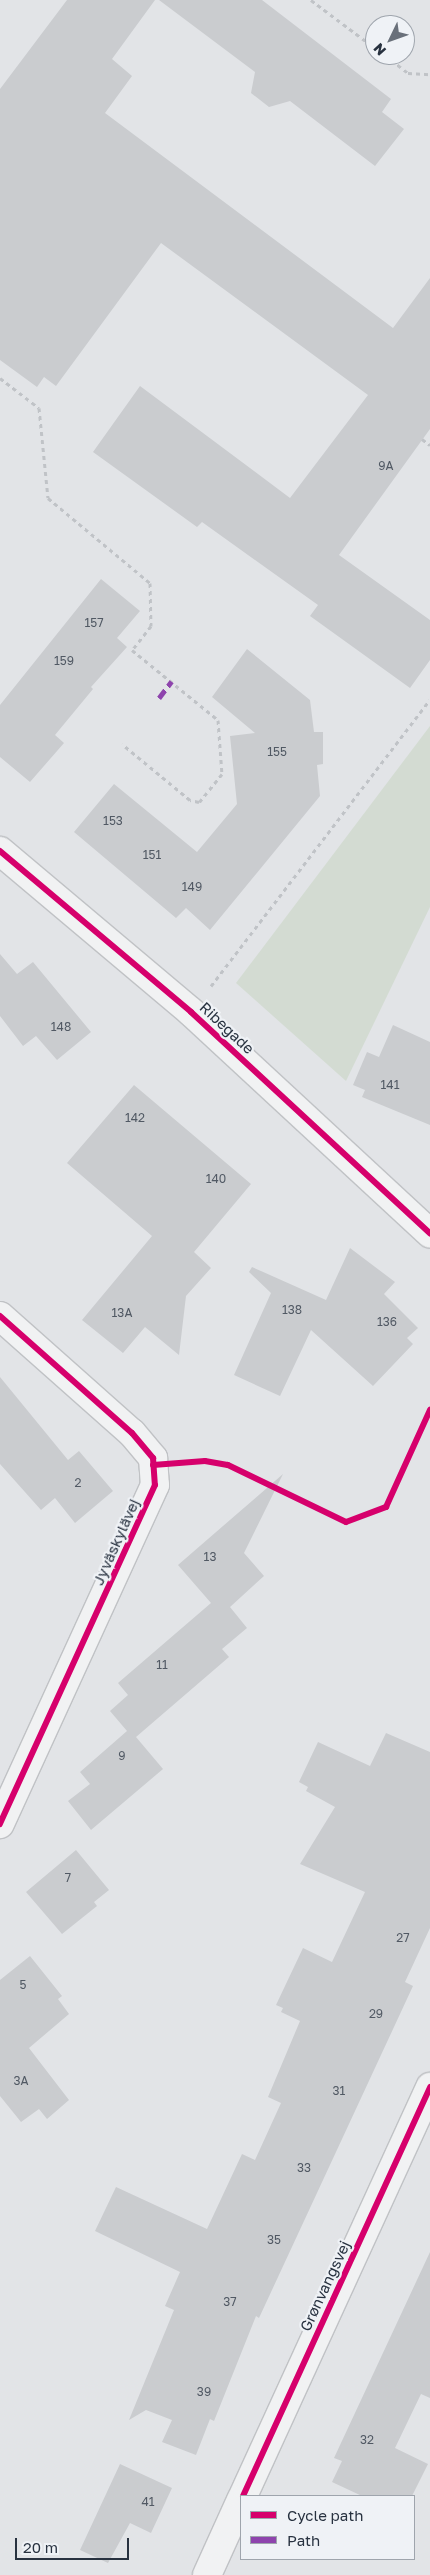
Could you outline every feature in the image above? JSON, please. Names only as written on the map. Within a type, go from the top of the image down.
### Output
[{"type":"street","name":"Ribegade","points":[[0,851],[191,1012],[430,1233]]},
{"type":"street","name":"Jyväskylävej","points":[[0,1316],[132,1433],[153,1458],[155,1486],[0,1824]]},
{"type":"street","name":"Grønvangsvej","points":[[243,2495],[430,2087]]},
{"type":"street","points":[[207,2575],[240,2502]]},
{"type":"path","points":[[314,1],[365,40]]},
{"type":"path","points":[[399,65],[408,72],[430,74]]},
{"type":"path","points":[[0,378],[39,408],[48,498],[150,583],[151,626],[132,650],[218,720],[222,774],[199,802],[190,800],[122,744]]},
{"type":"path","points":[[422,439],[430,445]]},
{"type":"path","points":[[191,1012],[430,700]]},
{"type":"path","points":[[410,726],[413,708]]},
{"type":"shaded area","points":[[430,726],[430,907],[346,1081],[236,983]]},
{"type":"building","points":[[67,0],[155,0],[112,59],[132,76],[105,113],[393,328],[430,278],[430,429],[339,555],[430,620],[430,660],[410,688],[310,616],[318,605],[202,522],[197,527],[93,452],[140,386],[290,498],[368,395],[161,243],[56,386],[44,377],[37,387],[0,360],[0,89]]},
{"type":"building","points":[[159,0],[262,0],[391,99],[382,112],[404,129],[375,166],[290,101],[269,107],[251,93],[255,72]]},
{"type":"building","points":[[101,579],[140,611],[117,638],[127,647],[91,687],[93,689],[55,735],[64,743],[30,782],[0,757],[0,705]]},
{"type":"building","points":[[247,649],[310,700],[314,732],[323,732],[323,764],[317,765],[320,796],[210,930],[186,908],[176,918],[74,832],[114,784],[197,852],[237,804],[230,736],[255,733],[212,697]]},
{"type":"building","points":[[0,954],[17,974],[33,962],[91,1032],[57,1060],[36,1036],[23,1046],[0,1016]]},
{"type":"building","points":[[393,1025],[430,1042],[430,1125],[362,1097],[365,1090],[353,1085],[367,1052],[379,1057]]},
{"type":"building","points":[[134,1085],[251,1184],[194,1252],[211,1268],[186,1296],[179,1355],[145,1327],[123,1353],[82,1320],[152,1236],[67,1163]]},
{"type":"building","points":[[350,1248],[395,1282],[384,1294],[418,1328],[407,1338],[413,1344],[373,1386],[311,1330],[280,1396],[234,1375],[271,1293],[249,1272],[252,1267],[326,1300]]},
{"type":"building","points":[[0,1377],[68,1460],[79,1451],[113,1491],[75,1523],[55,1498],[41,1510],[0,1464]]},
{"type":"building","points":[[283,1474],[244,1553],[264,1576],[230,1607],[247,1628],[222,1649],[229,1657],[136,1737],[163,1769],[91,1830],[68,1801],[90,1784],[80,1772],[127,1731],[110,1711],[128,1695],[118,1683],[211,1603],[178,1565]]},
{"type":"building","points":[[386,1733],[430,1752],[430,1928],[405,1982],[413,1986],[259,2318],[256,2316],[214,2421],[210,2419],[196,2455],[162,2442],[172,2420],[146,2410],[129,2420],[174,2310],[165,2306],[180,2272],[95,2231],[116,2187],[207,2229],[242,2154],[255,2160],[281,2103],[268,2097],[300,2021],[281,2012],[283,2008],[276,2005],[303,1948],[332,1962],[365,1892],[300,1864],[335,1807],[306,1791],[308,1787],[299,1782],[318,1742],[370,1766]]},
{"type":"building","points":[[76,1850],[109,1890],[94,1902],[97,1906],[62,1934],[26,1892]]},
{"type":"building","points":[[30,1956],[62,1996],[58,1999],[69,2014],[29,2048],[69,2100],[47,2119],[39,2109],[21,2122],[0,2096],[0,1980]]},
{"type":"building","points":[[430,2252],[430,2398],[421,2394],[395,2448],[428,2464],[412,2495],[360,2495],[332,2482],[342,2461],[334,2458]]},
{"type":"building","points":[[120,2464],[172,2488],[151,2533],[130,2523],[108,2563],[80,2550]]},
{"type":"marked path","points":[[159,698],[172,681]]},
{"type":"cycle path","points":[[0,851],[191,1012],[430,1233]]},
{"type":"cycle path","points":[[0,1316],[132,1433],[153,1458],[155,1485],[0,1824]]},
{"type":"cycle path","points":[[153,1465],[205,1461],[228,1465],[346,1522],[386,1507],[430,1410]]},
{"type":"cycle path","points":[[243,2495],[430,2087]]}]
